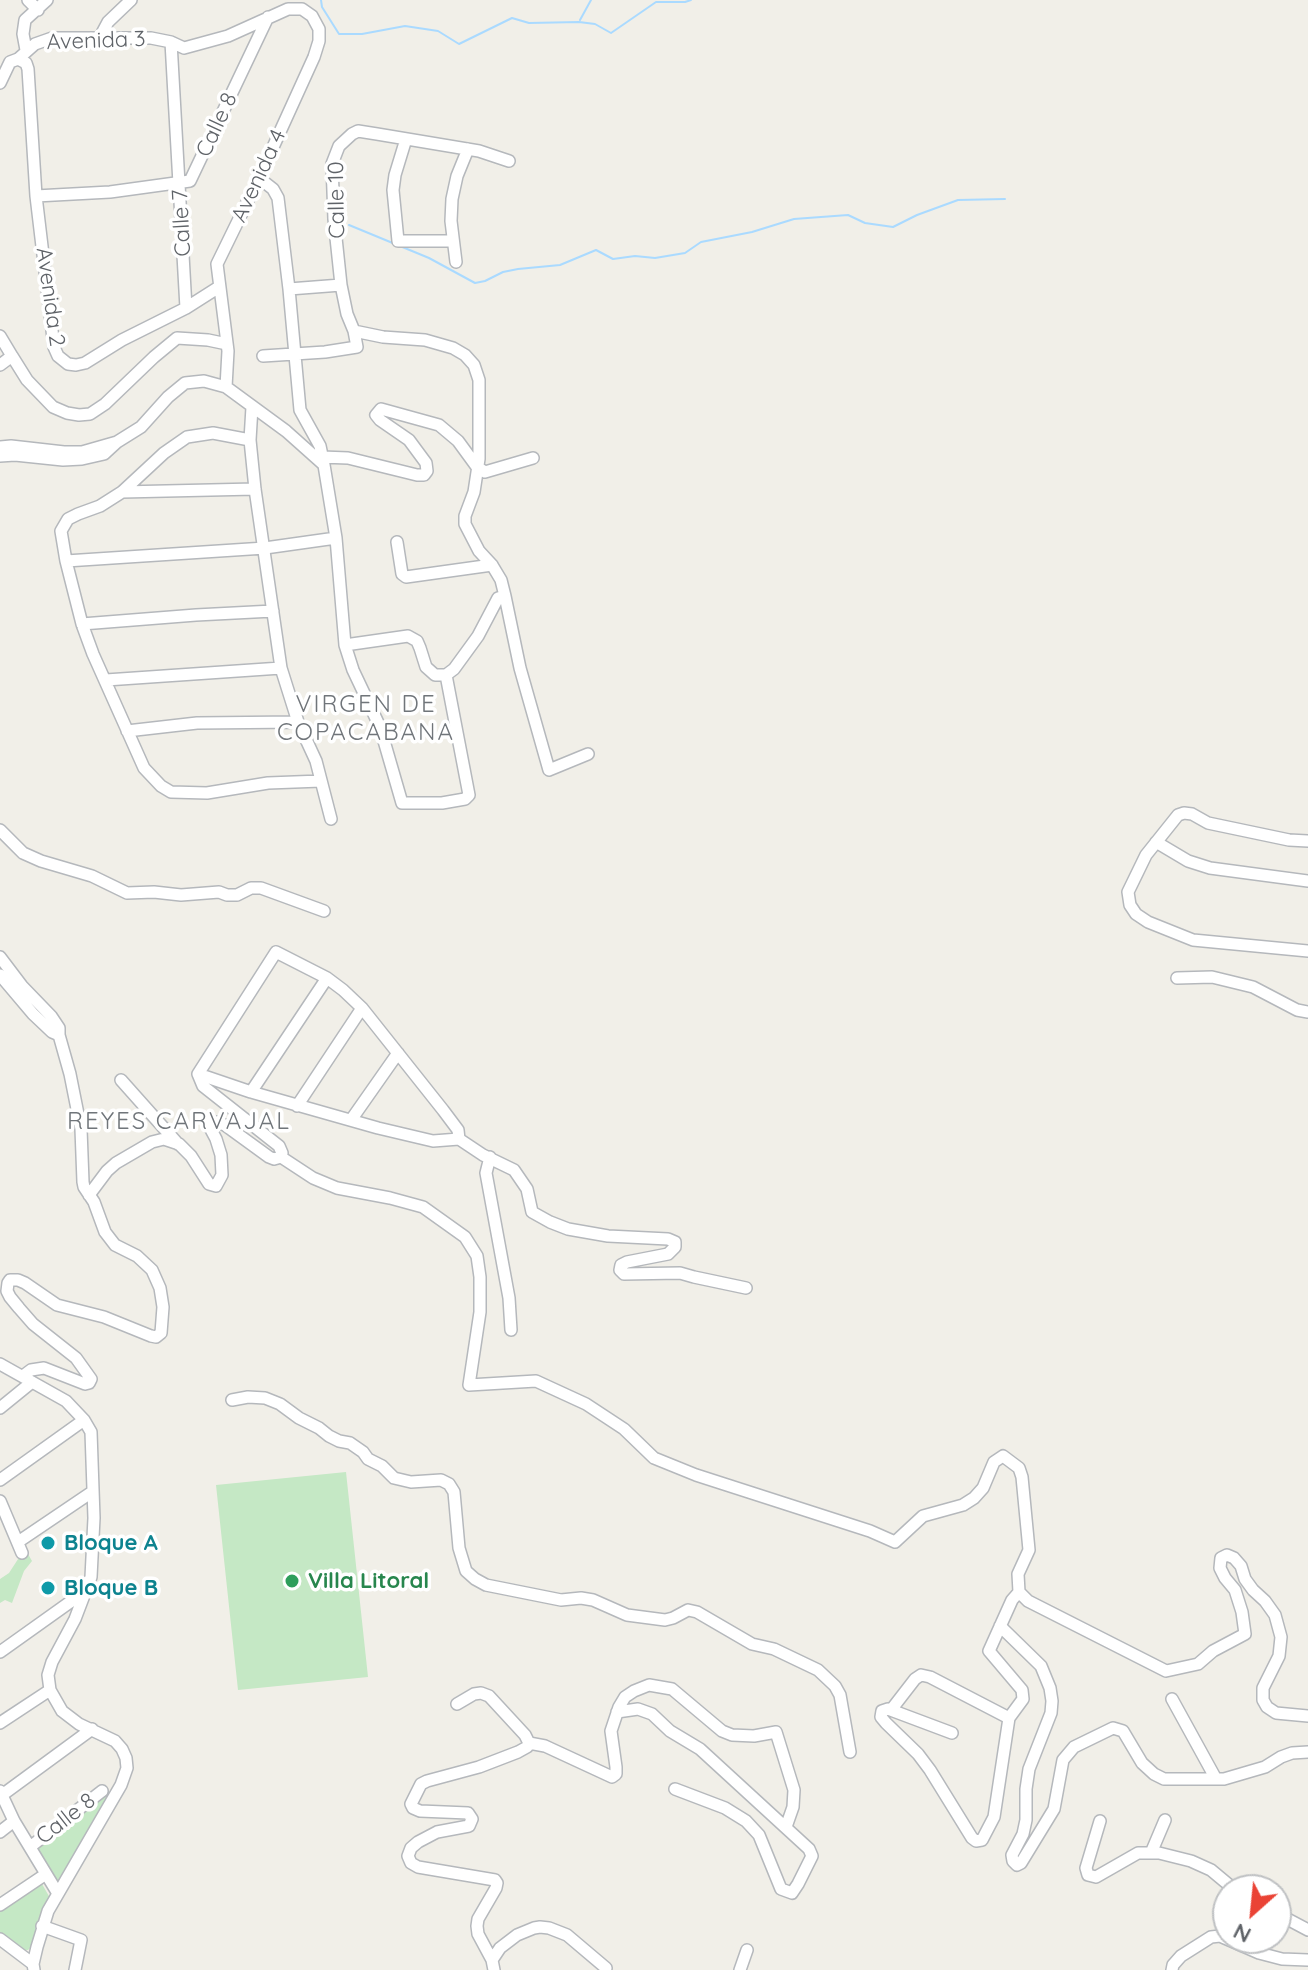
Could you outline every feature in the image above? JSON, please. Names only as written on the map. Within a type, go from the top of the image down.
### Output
[{"type":"street","points":[[28,0],[38,10]]},
{"type":"street","points":[[0,83],[10,62],[22,54],[25,20],[47,0]]},
{"type":"street","points":[[100,37],[108,22],[131,0]]},
{"type":"street","name":"Avenida 4","points":[[226,387],[227,344],[217,264],[259,178],[319,41],[316,22],[302,9],[288,9],[269,17]]},
{"type":"street","name":"Avenida 3","points":[[22,54],[35,44],[52,38],[151,38],[184,48],[228,36],[269,17]]},
{"type":"street","name":"Calle 8","points":[[180,184],[190,181],[269,17]]},
{"type":"street","name":"Calle 7","points":[[171,42],[186,308]]},
{"type":"street","name":"Avenida 2","points":[[22,54],[28,69],[36,196],[54,347],[62,361],[76,365],[85,363],[219,287]]},
{"type":"street","name":"Calle 10","points":[[341,285],[332,164],[343,141],[358,131],[468,149],[509,161]]},
{"type":"street","points":[[406,139],[393,190],[398,241],[453,241]]},
{"type":"street","points":[[456,262],[452,199],[468,149]]},
{"type":"street","points":[[259,178],[273,189],[278,198],[300,410],[320,446],[323,461],[336,538],[345,645],[353,670],[380,727],[402,803],[442,803],[465,799],[469,795],[446,675]]},
{"type":"street","points":[[36,196],[180,184]]},
{"type":"street","points":[[263,356],[357,347],[341,285],[289,289]]},
{"type":"street","points":[[354,331],[425,340],[453,348],[474,365],[479,380],[479,459],[465,524],[479,551],[501,580],[520,668],[549,770],[588,754]]},
{"type":"street","points":[[0,336],[27,380],[53,407],[79,415],[90,414],[105,404],[177,338],[227,344]]},
{"type":"street","points":[[0,365],[12,356]]},
{"type":"street","points":[[0,456],[82,459],[104,454],[141,427],[185,383],[204,381],[226,387],[323,461],[348,458],[424,475],[426,463],[409,440],[376,415],[384,409],[439,425],[485,472],[533,458]]},
{"type":"street","points":[[252,407],[250,440],[255,489],[281,668],[298,722],[311,746],[331,819]]},
{"type":"street","points":[[250,440],[213,433],[187,437],[164,453],[122,492],[100,506],[68,519],[61,531],[66,561],[93,654],[144,768],[161,786],[171,792],[207,793],[268,783],[321,781]]},
{"type":"street","points":[[0,447],[82,452],[117,442]]},
{"type":"street","points":[[122,492],[255,489]]},
{"type":"street","points":[[66,561],[265,548],[336,538]]},
{"type":"street","points":[[397,542],[402,574],[406,577],[492,565]]},
{"type":"street","points":[[345,645],[408,636],[417,641],[426,667],[435,675],[446,675],[478,636],[498,598],[505,596]]},
{"type":"street","points":[[82,624],[273,611]]},
{"type":"street","points":[[106,680],[281,668]]},
{"type":"street","points":[[127,731],[197,723],[298,722]]},
{"type":"street","points":[[1308,841],[1208,823],[1187,812],[1178,815],[1146,855],[1128,892],[1130,905],[1136,914],[1193,940],[1308,951]]},
{"type":"street","points":[[0,830],[23,853],[92,876],[127,893],[181,895],[219,892],[237,895],[251,888],[261,888],[324,911]]},
{"type":"street","points":[[1156,842],[1178,856],[1210,868],[1308,881]]},
{"type":"street","points":[[198,1074],[276,952],[327,978],[362,1008],[458,1130],[459,1139]]},
{"type":"street","points":[[0,957],[59,1028],[81,1129],[83,1182],[105,1232],[115,1245],[137,1256],[152,1270],[160,1288],[163,1307],[161,1333],[156,1337],[104,1317],[57,1305],[25,1283],[10,1280],[7,1286],[10,1297],[33,1324],[76,1358],[91,1379],[85,1384],[44,1368],[31,1370],[28,1379],[0,1408]]},
{"type":"street","points":[[0,975],[33,1014],[59,1035]]},
{"type":"street","points":[[1177,978],[1212,977],[1253,987],[1297,1010],[1308,1012]]},
{"type":"street","points":[[251,1092],[327,978]]},
{"type":"street","points":[[297,1106],[362,1008]]},
{"type":"street","points":[[351,1120],[398,1053]]},
{"type":"street","points":[[198,1074],[297,1106],[433,1141],[459,1139],[514,1170],[527,1189],[532,1212],[550,1222],[568,1229],[608,1236],[675,1242],[675,1247],[668,1254],[621,1265],[620,1270],[624,1274],[680,1273],[746,1288]]},
{"type":"street","points":[[198,1074],[203,1086],[279,1146],[281,1157]]},
{"type":"street","points":[[121,1080],[191,1156],[214,1187],[222,1175],[221,1155],[208,1124],[212,1121],[225,1125],[269,1157],[281,1157],[313,1178],[337,1188],[423,1207],[465,1237],[477,1256],[480,1277],[480,1312],[469,1385],[536,1381],[586,1404],[624,1429],[654,1458],[895,1542],[923,1516],[963,1505],[974,1498],[983,1488],[994,1462],[1003,1456],[1019,1468],[1022,1477],[1029,1550],[1018,1574],[1019,1592],[1028,1601],[1166,1671],[1198,1664],[1213,1651],[1245,1634],[1235,1590],[1220,1568],[1221,1558],[1227,1555],[1241,1566],[1245,1579],[1275,1615],[1281,1637],[1279,1656],[1263,1688],[1263,1700],[1276,1713],[1308,1716]]},
{"type":"street","points":[[89,1195],[116,1163],[152,1142],[164,1139],[179,1144]]},
{"type":"street","points":[[490,1157],[486,1173],[509,1298],[511,1330]]},
{"type":"street","points":[[0,1364],[66,1401],[91,1432],[94,1518],[91,1577],[48,1675],[50,1690],[62,1711],[79,1724],[115,1741],[122,1749],[127,1768],[121,1785],[57,1892],[42,1926],[34,1967],[0,1939]]},
{"type":"street","points":[[232,1400],[265,1398],[280,1404],[329,1436],[350,1443],[394,1478],[411,1482],[441,1480],[449,1484],[454,1492],[459,1548],[466,1571],[486,1585],[561,1600],[593,1600],[627,1615],[665,1620],[688,1610],[697,1612],[752,1644],[774,1649],[818,1670],[840,1695],[850,1752]]},
{"type":"street","points":[[0,1480],[84,1420]]},
{"type":"street","points":[[0,1501],[2,1516],[20,1547],[92,1492]]},
{"type":"street","points":[[952,1733],[888,1709],[882,1711],[881,1717],[918,1754],[972,1838],[982,1840],[994,1817],[1009,1718],[1023,1699],[1022,1690],[989,1651],[1012,1600],[1019,1592]]},
{"type":"street","points":[[0,1652],[84,1595]]},
{"type":"street","points":[[63,1607],[75,1619]]},
{"type":"street","points":[[1000,1626],[1041,1666],[1052,1701],[1051,1713],[1029,1769],[1026,1820],[1023,1834],[1012,1855],[1017,1865],[1054,1809],[1063,1760],[1074,1747],[1113,1728],[1123,1731],[1142,1763],[1164,1779],[1216,1779],[1265,1767],[1292,1753],[1308,1752]]},
{"type":"street","points":[[891,1710],[921,1675],[1009,1718]]},
{"type":"street","points":[[529,1743],[545,1746],[614,1777],[616,1767],[611,1731],[625,1697],[649,1685],[672,1689],[716,1727],[732,1735],[754,1736],[776,1732],[794,1790],[793,1807],[786,1827]]},
{"type":"street","points":[[0,1723],[50,1690]]},
{"type":"street","points":[[457,1704],[474,1694],[489,1696],[529,1743]]},
{"type":"street","points":[[1172,1699],[1216,1779]]},
{"type":"street","points":[[617,1712],[638,1709],[652,1714],[670,1731],[700,1749],[809,1849],[812,1856],[792,1893],[781,1889],[759,1835],[746,1821],[725,1808],[675,1789]]},
{"type":"street","points":[[57,1892],[14,1821],[1,1793],[92,1729]]},
{"type":"street","points":[[493,1965],[477,1926],[496,1888],[495,1880],[418,1867],[411,1863],[408,1856],[418,1842],[437,1832],[469,1826],[471,1816],[468,1813],[420,1811],[411,1804],[419,1786],[427,1781],[479,1767],[518,1752],[529,1743]]},
{"type":"street","name":"Calle 8","points":[[30,1847],[102,1791]]},
{"type":"street","points":[[1151,1853],[1165,1820]]},
{"type":"street","points":[[0,1832],[14,1821]]},
{"type":"street","points":[[1100,1821],[1086,1868],[1088,1875],[1096,1877],[1138,1853],[1191,1861],[1216,1874]]},
{"type":"street","name":"Calle 8","points":[[0,1905],[46,1874]]},
{"type":"street","points":[[42,1926],[81,1940],[75,1970]]},
{"type":"street","points":[[493,1965],[500,1948],[517,1935],[540,1927],[567,1935],[606,1968]]},
{"type":"street","points":[[1172,1970],[1181,1956],[1211,1937],[1220,1936],[1259,1953],[1282,1959],[1308,1960]]},
{"type":"street","points":[[740,1970],[747,1950]]},
{"type":"green space","name":"Villa Litoral","points":[[346,1472],[368,1677],[238,1690],[216,1485]]},
{"type":"green space","points":[[22,1553],[28,1554],[32,1561],[24,1571],[12,1603],[5,1600],[0,1603],[0,1579],[9,1573]]},
{"type":"green space","points":[[106,1795],[106,1801],[57,1883],[36,1851],[37,1846]]},
{"type":"green space","points":[[42,1884],[50,1898],[33,1946],[28,1950],[19,1950],[0,1935],[0,1911]]},
{"type":"waterway","points":[[321,0],[339,34],[362,34],[405,26],[438,31],[459,44],[512,18],[529,23],[595,24],[611,33],[656,2],[691,0]]},
{"type":"waterway","points":[[580,20],[591,0]]},
{"type":"waterway","points":[[349,225],[429,258],[475,283],[503,272],[560,265],[596,250],[613,259],[635,256],[655,258],[685,253],[701,242],[752,232],[794,219],[848,215],[865,223],[893,227],[958,200],[1005,199]]},
{"type":"place","name":"Bloque A","points":[[48,1543]]},
{"type":"place","name":"Villa Litoral","points":[[292,1581]]},
{"type":"place","name":"Bloque B","points":[[48,1588]]},
{"type":"district","name":"VIRGEN DE COPACABANA","points":[[366,719]]},
{"type":"district","name":"REYES CARVAJAL","points":[[179,1122]]}]
